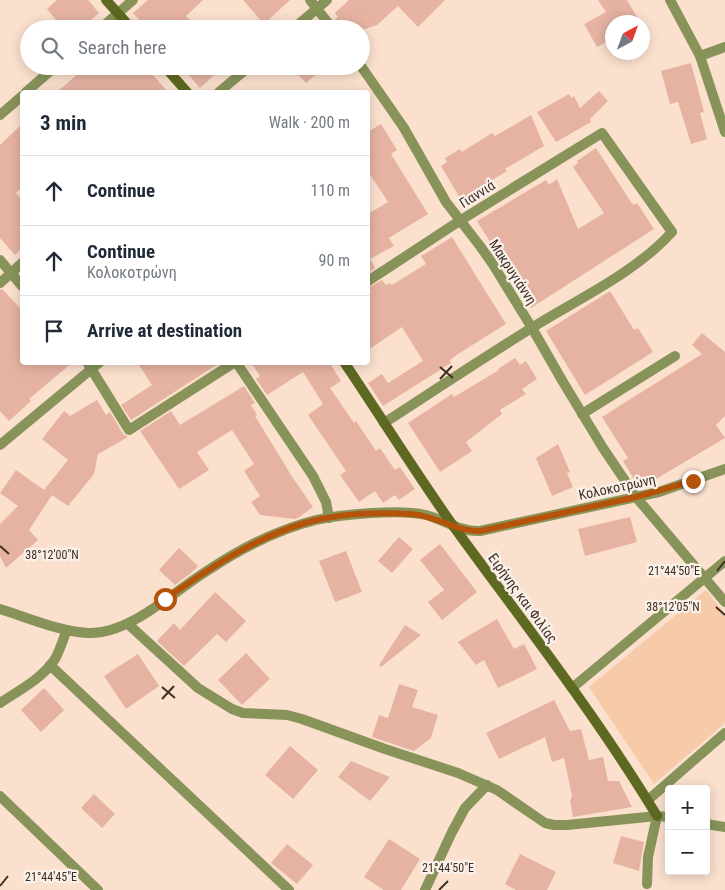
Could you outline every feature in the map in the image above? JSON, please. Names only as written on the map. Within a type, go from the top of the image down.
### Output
[{"type":"street","points":[[106,0],[124,20]]},
{"type":"street","points":[[110,20],[133,0]]},
{"type":"street","points":[[310,0],[326,20]]},
{"type":"street","points":[[304,20],[327,0]]},
{"type":"street","points":[[670,0],[700,56],[725,132]]},
{"type":"street","points":[[700,56],[725,47]]},
{"type":"street","points":[[28,90],[46,75]]},
{"type":"street","points":[[172,75],[185,90]]},
{"type":"street","points":[[221,90],[239,75]]},
{"type":"street","name":"Μακρυγιάννη","points":[[367,75],[404,128],[446,202],[480,246],[532,328],[582,414],[636,497],[725,602]]},
{"type":"street","points":[[0,115],[20,98]]},
{"type":"street","name":"Γιαννιά","points":[[370,280],[460,220],[602,133],[672,232],[653,251],[636,264],[532,328]]},
{"type":"street","points":[[0,260],[20,283]]},
{"type":"street","points":[[0,283],[20,266]]},
{"type":"street","points":[[384,423],[532,328]]},
{"type":"street","points":[[582,414],[675,356]]},
{"type":"street","points":[[0,445],[93,365],[129,430],[231,365]]},
{"type":"street","points":[[238,365],[314,476],[326,502],[329,518]]},
{"type":"street","name":"Ειρήνης και Φιλίας","points":[[346,365],[454,527],[572,688],[657,816]]},
{"type":"street","name":"Κολοκοτρώνη","points":[[0,609],[67,630],[81,633],[98,633],[128,624],[207,570],[240,551],[292,527],[329,518],[373,514],[418,514],[454,527],[475,531],[488,530],[677,487],[725,470]]},
{"type":"street","points":[[572,688],[725,561]]},
{"type":"street","points":[[128,624],[198,688],[232,709],[243,713],[287,715],[302,719],[458,773],[487,785],[511,798],[540,821],[550,825],[665,817]]},
{"type":"street","points":[[0,703],[22,689],[50,665],[58,654],[67,630]]},
{"type":"street","points":[[50,665],[289,890]]},
{"type":"street","points":[[648,800],[725,733]]},
{"type":"street","points":[[425,890],[461,815],[472,800],[487,785]]},
{"type":"street","points":[[0,796],[98,890]]},
{"type":"street","points":[[647,884],[648,858],[657,816]]},
{"type":"street","points":[[710,825],[725,827]]},
{"type":"shaded area","points":[[706,590],[725,614],[725,723],[654,784],[589,687]]},
{"type":"building","points":[[57,0],[88,0],[99,13],[91,20],[56,20],[47,9]]},
{"type":"building","points":[[148,0],[203,0],[186,16],[189,20],[140,20],[133,13]]},
{"type":"building","points":[[243,0],[290,0],[268,20],[260,20]]},
{"type":"building","points":[[349,0],[445,0],[418,27],[398,6],[377,25],[370,27],[370,20],[336,20],[338,17],[335,13]]},
{"type":"building","points":[[598,0],[627,0],[636,15],[605,15],[605,43],[597,47],[584,24],[606,12]]},
{"type":"building","points":[[691,63],[704,112],[700,113],[707,139],[691,144],[678,102],[670,104],[661,71]]},
{"type":"building","points":[[77,75],[153,75],[166,90],[59,90]]},
{"type":"building","points":[[189,75],[214,75],[200,88]]},
{"type":"building","points":[[298,75],[315,75],[306,83]]},
{"type":"building","points":[[599,91],[608,101],[590,119],[591,122],[556,142],[537,112],[569,94],[571,98],[574,96],[580,108]]},
{"type":"building","points":[[531,115],[544,146],[505,169],[507,171],[460,198],[441,166],[447,162],[445,158],[460,149],[462,152],[492,133],[495,136]]},
{"type":"building","points":[[381,124],[397,150],[391,154],[428,214],[389,238],[394,246],[370,259],[370,213],[388,202],[370,174],[370,131]]},
{"type":"building","points":[[20,126],[20,189],[16,193],[20,198],[20,250],[15,255],[0,238],[0,145]]},
{"type":"building","points":[[596,148],[631,202],[634,205],[637,203],[654,229],[531,308],[477,221],[546,180],[549,185],[557,179],[578,229],[604,213],[573,167],[578,163],[577,161]]},
{"type":"building","points":[[452,237],[506,324],[458,354],[450,360],[451,363],[383,406],[368,383],[382,374],[388,383],[423,361],[402,327],[370,349],[370,287],[382,280],[386,285],[390,283],[392,285],[426,264],[421,256]]},
{"type":"building","points":[[370,259],[375,268],[370,272]]},
{"type":"building","points":[[2,289],[20,308],[20,365],[69,365],[29,399],[31,401],[9,421],[0,411],[0,290]]},
{"type":"building","points":[[610,291],[634,330],[638,328],[653,352],[585,395],[546,331]]},
{"type":"building","points":[[702,333],[725,352],[725,416],[716,425],[725,438],[651,482],[638,486],[623,461],[628,458],[602,417],[702,354],[692,345]]},
{"type":"building","points":[[515,358],[520,365],[526,361],[537,379],[522,389],[526,394],[500,410],[502,414],[466,442],[472,451],[440,472],[408,423],[452,394],[454,397],[499,370]]},
{"type":"building","points":[[139,365],[216,365],[131,420],[121,405],[152,385]]},
{"type":"building","points":[[253,365],[331,365],[341,381],[330,388],[354,423],[356,421],[376,451],[380,448],[395,470],[400,467],[415,489],[399,500],[395,495],[383,503],[375,491],[359,502],[340,475],[346,471],[308,415],[323,404],[303,372],[267,395],[256,379],[260,376]]},
{"type":"building","points":[[244,386],[255,403],[251,405],[257,415],[255,416],[313,507],[298,518],[260,515],[251,502],[260,496],[244,471],[254,464],[232,430],[197,452],[209,470],[179,489],[140,431],[171,411],[180,425]]},
{"type":"building","points":[[97,400],[106,415],[110,412],[123,434],[128,437],[98,454],[94,474],[68,506],[52,495],[29,530],[38,540],[6,568],[0,556],[0,524],[18,506],[0,493],[16,470],[44,490],[68,460],[42,439],[64,411],[70,416]]},
{"type":"building","points":[[558,444],[570,472],[567,473],[573,487],[552,496],[536,458]]},
{"type":"building","points":[[630,517],[637,542],[585,556],[578,529]]},
{"type":"building","points":[[399,537],[413,549],[392,573],[378,561]]},
{"type":"building","points":[[440,544],[477,592],[442,620],[428,602],[444,590],[420,560]]},
{"type":"building","points":[[179,548],[198,566],[175,585],[159,570]]},
{"type":"building","points":[[346,551],[362,592],[335,602],[319,561]]},
{"type":"building","points":[[215,592],[246,621],[226,642],[217,634],[184,666],[157,641],[174,623],[180,630]]},
{"type":"building","points":[[497,619],[514,649],[524,644],[537,669],[498,688],[484,660],[476,665],[458,642]]},
{"type":"building","points":[[405,625],[421,635],[381,667],[379,665]]},
{"type":"building","points":[[246,653],[270,679],[242,705],[218,680]]},
{"type":"building","points":[[138,654],[159,686],[126,709],[104,676]]},
{"type":"building","points":[[399,684],[418,690],[412,707],[438,715],[431,738],[414,751],[372,737],[379,715],[388,718]]},
{"type":"building","points":[[44,688],[64,710],[41,732],[21,710]]},
{"type":"building","points":[[554,700],[570,731],[581,729],[589,760],[603,757],[608,781],[619,781],[632,807],[573,817],[570,801],[572,796],[564,758],[552,762],[545,737],[499,759],[486,733]]},
{"type":"building","points":[[290,746],[318,770],[293,799],[265,775]]},
{"type":"building","points":[[351,761],[390,777],[370,801],[338,777]]},
{"type":"building","points":[[94,794],[115,814],[102,828],[81,808]]},
{"type":"building","points":[[621,836],[644,842],[639,871],[613,863]]},
{"type":"building","points":[[389,839],[420,859],[401,890],[384,890],[364,877]]},
{"type":"building","points":[[287,844],[313,865],[297,884],[271,863]]},
{"type":"building","points":[[520,854],[556,872],[547,890],[516,890],[505,884]]},
{"type":"route","points":[[165,599],[207,570],[240,551],[280,532],[319,519],[373,514],[418,514],[454,527],[480,531],[659,492],[693,481]]}]
